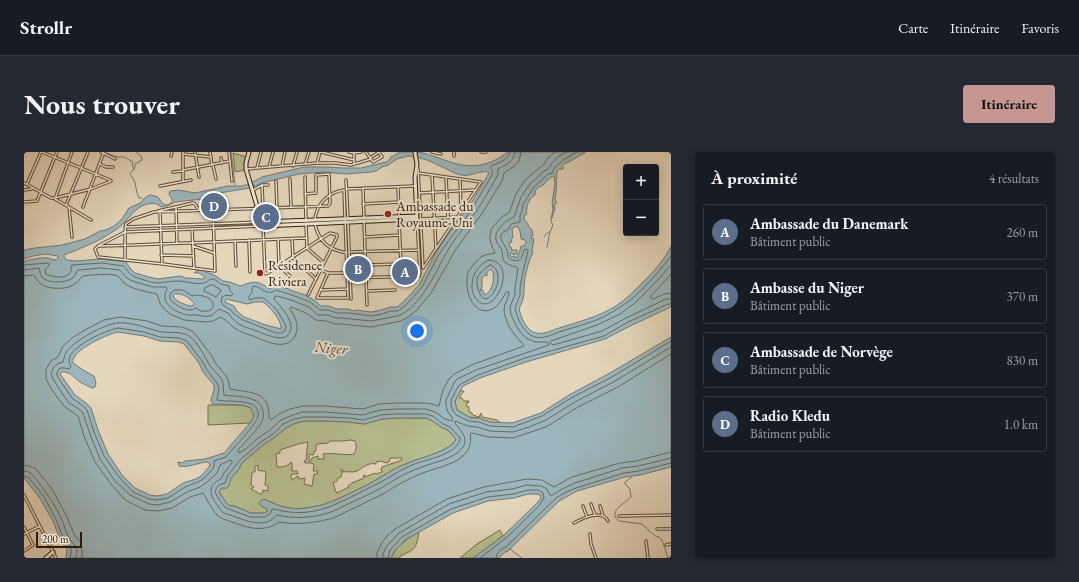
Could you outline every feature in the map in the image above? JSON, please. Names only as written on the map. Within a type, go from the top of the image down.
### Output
[{"type":"street","points":[[24,182],[27,184],[33,188],[51,198],[55,198],[91,189],[111,181],[41,152],[27,184]]},
{"type":"street","points":[[24,202],[37,201],[57,152]]},
{"type":"street","points":[[55,198],[72,152]]},
{"type":"street","points":[[66,205],[88,152]]},
{"type":"street","points":[[101,152],[115,159]]},
{"type":"street","points":[[171,156],[172,152]]},
{"type":"street","points":[[195,152],[199,177]]},
{"type":"street","points":[[210,152],[216,179]]},
{"type":"street","points":[[229,152],[232,181]]},
{"type":"street","points":[[249,152],[246,169],[263,224],[265,273],[268,273],[330,233],[337,235],[332,249],[308,295]]},
{"type":"street","points":[[257,168],[261,152]]},
{"type":"street","points":[[269,167],[273,152]]},
{"type":"street","points":[[282,166],[285,152]]},
{"type":"street","points":[[293,166],[297,152]]},
{"type":"street","points":[[305,164],[309,152]]},
{"type":"street","points":[[318,163],[321,152],[354,160]]},
{"type":"street","points":[[349,152],[361,152]]},
{"type":"street","points":[[246,169],[318,163],[354,164],[371,159],[379,152],[382,157],[373,162],[371,159],[366,152]]},
{"type":"street","points":[[415,152],[417,160],[414,177],[423,268],[481,182],[418,173]]},
{"type":"street","points":[[432,152],[441,154]]},
{"type":"street","points":[[481,152],[486,152]]},
{"type":"street","points":[[83,206],[104,153]]},
{"type":"street","points":[[183,181],[183,153],[211,157]]},
{"type":"street","points":[[354,153],[354,164]]},
{"type":"street","points":[[222,158],[222,163]]},
{"type":"street","points":[[173,172],[230,161]]},
{"type":"street","points":[[100,164],[106,167],[113,167]]},
{"type":"street","points":[[350,278],[419,276],[419,193],[418,170],[416,168]]},
{"type":"street","points":[[154,212],[328,206],[330,204],[329,174],[316,175],[316,193],[305,194]]},
{"type":"street","points":[[432,175],[436,250]]},
{"type":"street","points":[[305,177],[307,248],[324,263]]},
{"type":"street","points":[[446,177],[448,218]]},
{"type":"street","points":[[290,179],[291,207]]},
{"type":"street","points":[[460,179],[461,211]]},
{"type":"street","points":[[160,186],[191,180]]},
{"type":"street","points":[[346,180],[346,220]]},
{"type":"street","points":[[276,181],[277,208]]},
{"type":"street","points":[[252,189],[262,185],[268,185]]},
{"type":"street","points":[[262,185],[262,208]]},
{"type":"street","points":[[346,189],[415,186]]},
{"type":"street","points":[[366,265],[401,264],[398,187]]},
{"type":"street","points":[[24,190],[31,190],[33,188]]},
{"type":"street","points":[[363,188],[367,305]]},
{"type":"street","points":[[351,299],[350,278],[348,253],[344,190],[332,192],[319,206],[315,222],[319,236],[324,243],[332,249],[348,253],[419,250]]},
{"type":"street","points":[[419,193],[476,190]]},
{"type":"street","points":[[55,198],[91,220]]},
{"type":"street","points":[[363,204],[399,202]]},
{"type":"street","points":[[125,260],[124,232],[126,224],[133,219],[154,212],[194,203],[199,210]]},
{"type":"street","points":[[69,207],[72,237]]},
{"type":"street","points":[[176,207],[177,243]]},
{"type":"street","points":[[212,210],[213,224],[213,228],[214,242],[215,271],[98,257],[95,248],[124,232],[177,230],[213,228],[263,224],[346,220],[457,217]]},
{"type":"street","points":[[160,212],[162,264]]},
{"type":"street","points":[[125,227],[263,224]]},
{"type":"street","points":[[192,229],[194,268]]},
{"type":"street","points":[[365,237],[400,235]]},
{"type":"street","points":[[98,246],[307,238]]},
{"type":"street","points":[[278,239],[279,266],[290,276]]},
{"type":"street","points":[[292,239],[292,257],[316,278]]},
{"type":"street","points":[[249,240],[250,272]]},
{"type":"street","points":[[235,241],[236,266]]},
{"type":"street","points":[[193,246],[214,254]]},
{"type":"street","points":[[328,273],[317,298],[348,298],[348,253]]},
{"type":"street","points":[[162,255],[194,256]]},
{"type":"street","points":[[321,270],[328,273],[347,273]]},
{"type":"street","points":[[321,290],[348,289]]},
{"type":"street","points":[[367,291],[395,290]]},
{"type":"street","points":[[24,495],[56,558]]},
{"type":"street","points":[[591,504],[595,516]]},
{"type":"street","points":[[583,506],[587,518]]},
{"type":"street","points":[[600,506],[603,516],[606,517],[608,521]]},
{"type":"street","points":[[619,516],[671,514]]},
{"type":"street","points":[[574,523],[590,516],[603,516]]},
{"type":"street","points":[[24,534],[40,526]]},
{"type":"street","points":[[24,527],[33,544],[33,546],[24,551]]},
{"type":"street","points":[[657,529],[671,529]]},
{"type":"street","points":[[590,534],[591,544],[596,558]]},
{"type":"street","points":[[646,541],[648,558]]},
{"type":"street","points":[[666,545],[671,544]]},
{"type":"street","points":[[46,558],[53,552]]},
{"type":"green space","points":[[233,153],[247,157],[246,170],[235,172]]},
{"type":"green space","points":[[416,218],[213,226],[213,224]]},
{"type":"green space","points":[[460,391],[464,391],[459,398],[462,398],[464,401],[469,401],[468,403],[467,402],[466,406],[469,407],[469,412],[479,417],[481,413],[482,417],[497,420],[501,423],[469,417],[457,410],[455,401]]},
{"type":"green space","points":[[208,405],[242,405],[252,408],[254,416],[250,423],[208,425]]},
{"type":"green space","points":[[426,418],[448,430],[456,439],[442,451],[399,466],[372,483],[326,504],[296,509],[284,507],[264,499],[261,506],[268,511],[264,513],[251,513],[228,505],[219,491],[222,488],[227,488],[231,478],[242,463],[263,445],[286,428],[296,423],[304,421],[323,421],[364,424],[382,419]],"holes":[[[330,441],[355,441],[356,448],[354,454],[323,454],[324,459],[318,459],[318,456],[312,458],[310,462],[309,454],[314,454],[317,444],[328,443]],[[308,442],[306,461],[304,461],[305,463],[312,463],[314,465],[313,471],[318,471],[317,474],[314,474],[312,486],[304,484],[305,478],[299,479],[298,476],[292,480],[292,474],[298,474],[297,471],[292,471],[291,462],[288,465],[277,467],[276,454],[280,453],[280,450]],[[390,458],[402,458],[402,460],[382,467],[382,472],[365,477],[365,475],[363,476],[364,478],[352,483],[348,486],[349,487],[337,493],[336,492],[333,483],[341,477],[341,469],[343,472],[354,472],[368,465],[376,464],[376,462],[389,462]],[[258,465],[258,470],[265,471],[266,473],[265,485],[268,486],[268,491],[263,490],[262,494],[251,489],[254,487],[251,485],[252,472],[255,472],[255,466]]]},
{"type":"green space","points":[[500,530],[503,536],[473,558],[460,558],[477,544]]},
{"type":"green space","points":[[419,532],[416,545],[412,550],[400,556],[400,558],[391,558],[399,546]]},
{"type":"water","name":"Niger","points":[[399,152],[418,152],[454,163],[471,166],[491,162],[507,152],[586,152],[565,163],[563,169],[559,169],[557,172],[555,200],[557,203],[554,205],[555,208],[552,218],[551,219],[555,183],[554,176],[536,190],[535,195],[528,203],[527,213],[524,215],[524,219],[532,230],[533,236],[532,235],[531,238],[534,239],[533,252],[525,277],[523,297],[519,309],[522,319],[533,332],[549,332],[595,316],[616,306],[631,294],[663,260],[671,246],[671,307],[605,339],[526,362],[480,378],[463,386],[455,401],[457,410],[471,418],[480,418],[490,422],[512,423],[541,413],[569,395],[671,337],[671,467],[640,475],[625,477],[577,491],[559,501],[499,558],[473,558],[503,536],[537,503],[541,498],[540,495],[528,494],[514,498],[488,501],[453,513],[405,540],[394,552],[391,558],[66,558],[67,549],[61,542],[53,521],[39,497],[24,478],[24,261],[42,258],[55,260],[58,259],[58,256],[45,254],[24,259],[24,250],[62,245],[85,239],[100,231],[106,230],[114,226],[122,219],[129,208],[140,203],[147,196],[151,195],[158,197],[163,204],[168,205],[173,201],[169,194],[170,191],[179,190],[195,193],[228,186],[243,186],[262,177],[304,167],[361,168],[387,162],[391,157]],"holes":[[[408,156],[420,158],[461,175],[482,172],[489,173],[470,205],[435,254],[419,285],[397,307],[390,307],[371,312],[337,309],[328,306],[321,306],[308,296],[289,289],[270,284],[270,289],[255,282],[240,286],[223,281],[205,271],[198,270],[194,273],[201,274],[205,278],[203,279],[186,278],[180,276],[158,279],[135,273],[126,262],[102,259],[75,261],[67,260],[64,257],[64,255],[103,238],[114,231],[136,210],[144,205],[153,203],[161,207],[175,202],[203,199],[210,195],[250,188],[262,183],[299,174],[323,172],[346,174],[371,172],[376,171],[397,159]],[[517,226],[520,231],[521,239],[524,239],[526,242],[524,246],[521,246],[517,258],[510,255],[511,253],[514,255],[516,253],[517,255],[517,250],[511,250],[512,248],[510,247],[509,243],[512,242],[511,240],[513,237],[512,228]],[[491,269],[493,272],[493,281],[490,290],[485,295],[482,289],[480,291],[482,287],[482,278],[485,275],[487,276],[487,272]],[[175,294],[183,295],[192,301],[194,305],[190,306],[174,298],[173,296]],[[226,299],[247,304],[263,302],[278,318],[281,329],[244,317],[234,306],[225,302]],[[118,332],[144,336],[160,341],[179,342],[184,344],[199,363],[203,372],[214,385],[211,400],[212,403],[242,405],[251,408],[254,416],[250,423],[224,453],[205,459],[185,461],[182,463],[178,462],[179,466],[189,466],[206,462],[210,465],[201,476],[183,483],[167,494],[157,496],[150,495],[135,488],[122,475],[108,454],[91,408],[75,395],[60,374],[62,372],[67,372],[83,384],[92,388],[95,387],[96,383],[94,376],[72,362],[78,352],[107,335]],[[426,418],[448,430],[456,439],[442,451],[399,466],[372,483],[326,504],[296,509],[284,507],[264,499],[259,503],[268,511],[264,513],[251,513],[228,505],[219,492],[222,488],[227,488],[229,486],[231,478],[242,463],[263,445],[286,428],[296,423],[304,421],[323,421],[364,424],[382,419]]]},
{"type":"waterway","points":[[103,152],[118,157],[124,157],[133,162],[132,165],[134,169],[130,174],[134,180],[139,198],[143,199]]},
{"type":"waterway","points":[[134,169],[135,164],[142,160],[141,156],[136,152]]},
{"type":"waterway","points":[[231,152],[235,185]]},
{"type":"waterway","points":[[547,247],[553,225],[551,219]]},
{"type":"waterway","points":[[544,237],[549,232]]},
{"type":"waterway","points":[[632,477],[625,482],[630,489],[631,497],[618,508],[615,514],[616,518],[619,521],[642,524],[655,536],[659,537],[662,540],[668,558]]},
{"type":"waterway","points":[[510,549],[522,558]]},
{"type":"place","name":"Radio Kledu","points":[[214,206]]},
{"type":"place","name":"Ambassade du Royaume-Uni","points":[[388,214]]},
{"type":"place","name":"Ambassade de Norvège","points":[[266,217]]},
{"type":"place","name":"Ambasse du Niger","points":[[358,269]]},
{"type":"place","name":"Ambassade du Danemark","points":[[405,272]]},
{"type":"place","name":"Résidence Riviera","points":[[260,273]]}]
